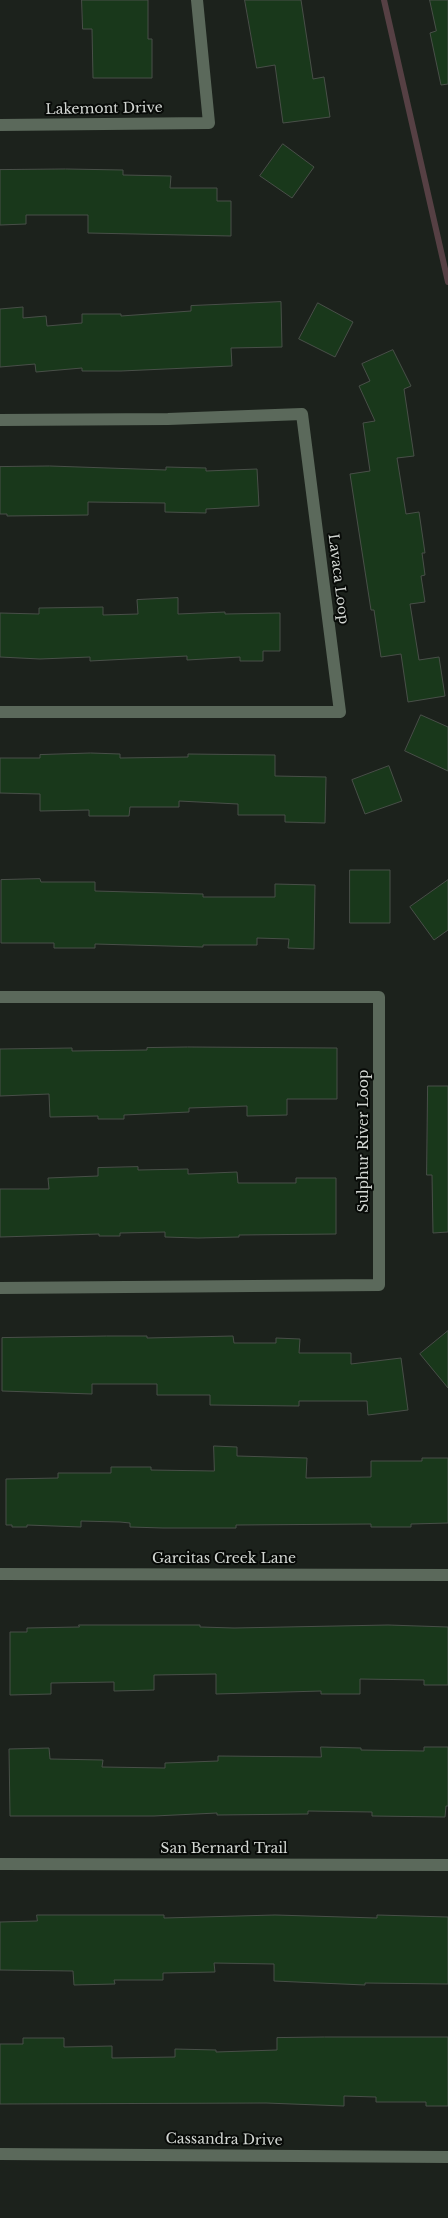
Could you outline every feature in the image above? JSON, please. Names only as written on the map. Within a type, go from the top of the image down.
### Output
[{"type":"street","name":"Lakemont Drive","points":[[0,125],[209,123],[197,0]]},
{"type":"street","name":"Lavaca Loop","points":[[0,420],[168,419],[302,414],[340,712],[0,712]]},
{"type":"street","name":"Sulphur River Loop","points":[[0,997],[379,997],[379,1285],[0,1288]]},
{"type":"street","name":"Garcitas Creek Lane","points":[[0,1574],[448,1575]]},
{"type":"street","name":"San Bernard Trail","points":[[0,1864],[448,1865]]},
{"type":"street","name":"Cassandra Drive","points":[[0,2154],[448,2157]]},
{"type":"building","points":[[82,0],[148,0],[148,39],[152,39],[152,78],[93,78],[92,29],[83,29]]},
{"type":"building","points":[[245,0],[301,0],[313,79],[324,77],[330,117],[283,123],[275,65],[257,68]]},
{"type":"building","points":[[430,0],[448,0],[448,84],[441,85],[430,33],[436,31]]},
{"type":"building","points":[[283,144],[314,167],[292,198],[260,176]]},
{"type":"building","points":[[0,170],[123,170],[123,175],[171,176],[170,188],[217,188],[217,201],[231,201],[231,236],[88,233],[88,215],[26,215],[26,224],[0,225]]},
{"type":"building","points":[[281,302],[282,347],[231,348],[232,366],[121,371],[82,371],[82,368],[36,372],[35,364],[0,367],[0,309],[23,307],[23,318],[46,316],[47,326],[82,323],[82,314],[121,314],[121,316],[191,311],[191,306]]},
{"type":"building","points":[[318,303],[353,322],[335,357],[299,339]]},
{"type":"building","points":[[393,350],[411,386],[404,389],[414,456],[397,458],[406,514],[419,512],[425,553],[422,553],[425,575],[421,576],[425,602],[410,604],[419,660],[439,657],[445,696],[408,702],[401,654],[381,657],[374,610],[371,610],[350,474],[370,471],[363,423],[375,421],[359,386],[370,381],[362,364]]},
{"type":"building","points":[[50,466],[166,470],[166,467],[206,468],[206,471],[257,469],[259,506],[206,509],[206,513],[165,512],[165,503],[88,502],[88,515],[7,516],[7,514],[0,514],[0,467]]},
{"type":"building","points":[[178,598],[178,614],[225,612],[225,614],[280,613],[280,651],[263,651],[263,661],[240,661],[240,657],[187,660],[187,656],[90,661],[90,657],[40,659],[0,657],[0,613],[39,614],[39,608],[103,607],[103,615],[138,614],[137,600]]},
{"type":"building","points":[[421,715],[448,727],[448,771],[405,751]]},
{"type":"building","points":[[120,754],[120,758],[188,757],[188,754],[275,755],[275,776],[326,777],[325,823],[285,822],[285,815],[238,815],[238,804],[179,801],[179,807],[130,807],[129,816],[89,816],[89,810],[40,811],[40,794],[0,793],[0,758],[40,758],[40,755]]},
{"type":"building","points":[[389,766],[402,801],[365,814],[352,780]]},
{"type":"building","points":[[350,870],[390,870],[390,923],[350,923]]},
{"type":"building","points":[[40,879],[41,882],[95,882],[95,891],[203,894],[203,897],[275,897],[275,884],[315,885],[314,949],[288,948],[289,939],[257,938],[257,945],[203,945],[203,947],[95,944],[95,948],[54,948],[54,943],[1,943],[1,880]]},
{"type":"building","points":[[448,880],[448,930],[434,940],[410,907]]},
{"type":"building","points":[[72,1048],[72,1051],[147,1050],[147,1048],[337,1048],[337,1099],[287,1099],[287,1115],[247,1116],[247,1106],[189,1108],[189,1112],[124,1115],[124,1119],[98,1119],[98,1116],[50,1117],[49,1094],[0,1096],[0,1049]]},
{"type":"building","points":[[428,1086],[448,1086],[448,1232],[433,1233],[432,1175],[427,1175]]},
{"type":"building","points":[[138,1167],[138,1170],[188,1169],[188,1174],[237,1172],[238,1183],[296,1183],[296,1178],[336,1178],[336,1234],[239,1235],[239,1237],[198,1238],[165,1237],[165,1232],[120,1233],[120,1236],[99,1236],[99,1234],[0,1237],[0,1189],[49,1189],[48,1178],[98,1176],[98,1168]]},
{"type":"building","points":[[448,1331],[448,1388],[420,1354]]},
{"type":"building","points":[[147,1336],[147,1338],[233,1336],[234,1343],[276,1343],[276,1338],[300,1339],[299,1353],[351,1353],[351,1364],[401,1358],[408,1410],[368,1415],[367,1401],[299,1401],[299,1406],[210,1405],[210,1395],[157,1395],[157,1384],[92,1384],[92,1394],[2,1391],[2,1338]]},
{"type":"building","points":[[214,1446],[237,1447],[237,1456],[307,1458],[306,1478],[371,1477],[371,1461],[422,1461],[422,1458],[448,1458],[448,1523],[411,1524],[411,1527],[371,1527],[371,1524],[236,1525],[236,1528],[130,1527],[130,1523],[81,1521],[81,1527],[27,1525],[27,1527],[12,1527],[12,1525],[6,1525],[6,1479],[58,1478],[58,1473],[111,1473],[111,1467],[151,1467],[151,1470],[214,1471]]},
{"type":"building","points":[[79,1625],[200,1625],[200,1627],[234,1628],[388,1625],[448,1627],[448,1685],[424,1685],[424,1680],[360,1679],[360,1694],[321,1694],[321,1691],[216,1694],[216,1674],[154,1675],[154,1690],[114,1691],[114,1682],[51,1683],[51,1694],[10,1695],[10,1632],[27,1632],[27,1628],[79,1627]]},
{"type":"building","points":[[321,1747],[424,1751],[424,1747],[448,1747],[448,1806],[446,1806],[445,1817],[372,1816],[372,1812],[308,1811],[308,1814],[217,1815],[217,1813],[154,1816],[10,1816],[9,1749],[49,1748],[50,1759],[103,1760],[102,1767],[165,1768],[165,1763],[218,1761],[218,1756],[321,1757]]},
{"type":"building","points":[[37,1915],[164,1915],[164,1918],[275,1915],[377,1918],[377,1915],[448,1917],[448,1984],[365,1983],[365,1985],[274,1981],[274,1964],[214,1963],[215,1972],[163,1973],[163,1980],[114,1980],[115,1984],[74,1985],[73,1971],[0,1970],[0,1922],[37,1921]]},
{"type":"building","points":[[448,2037],[448,2106],[426,2106],[426,2102],[376,2102],[376,2097],[344,2096],[344,2106],[266,2103],[0,2104],[0,2044],[23,2044],[23,2038],[64,2038],[64,2047],[112,2046],[112,2058],[175,2057],[175,2049],[216,2050],[216,2052],[277,2050],[277,2038]]},
{"type":"waterway","points":[[384,0],[448,282]]}]
